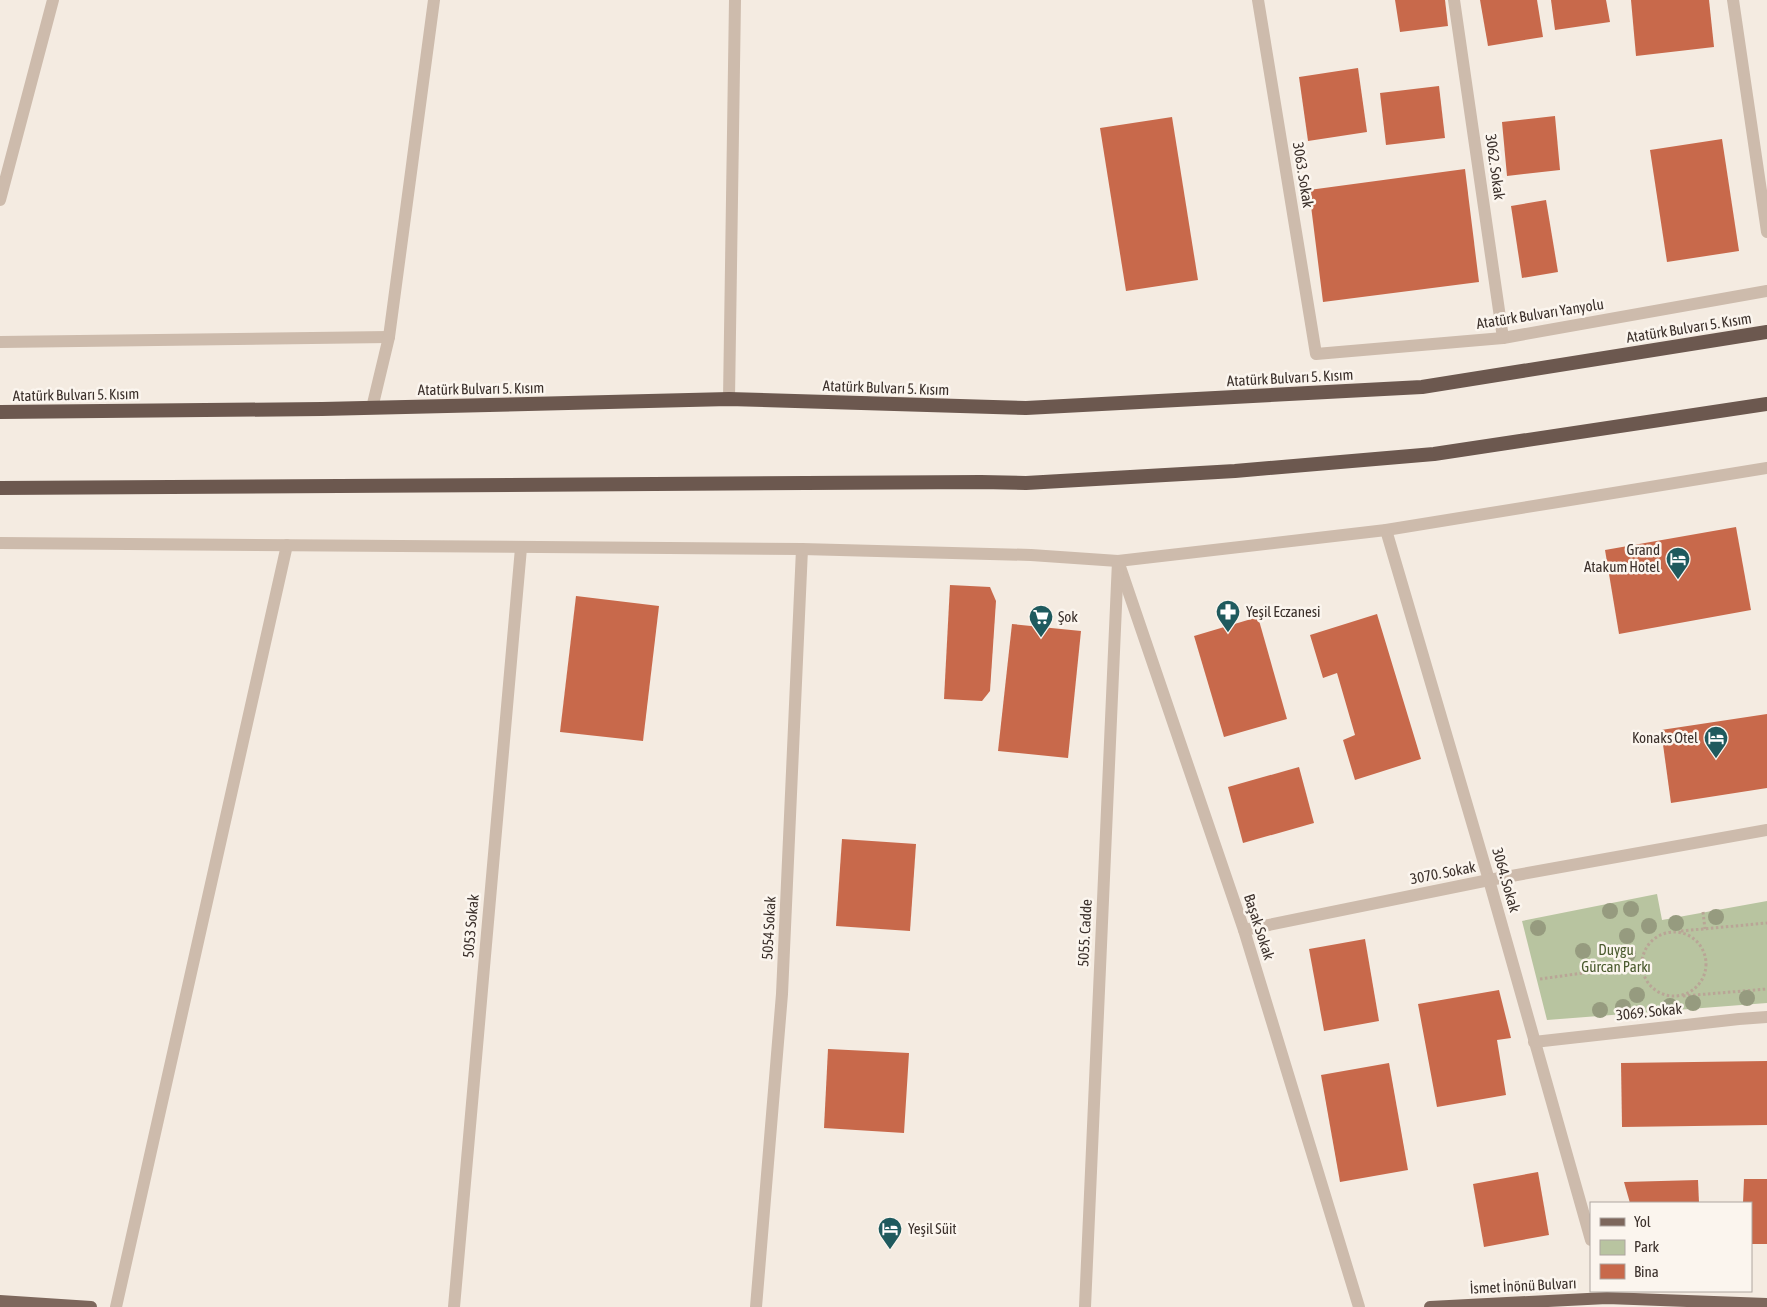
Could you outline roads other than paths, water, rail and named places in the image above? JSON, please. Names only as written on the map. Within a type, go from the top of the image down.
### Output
[{"type":"highway","name":"Atatürk Bulvarı 5. Kısım","points":[[0,412],[372,408],[729,399],[1026,408],[1422,387],[1767,332]]},
{"type":"highway","points":[[0,488],[1026,483],[1235,471],[1434,454],[1767,404]]},
{"type":"main road","name":"İsmet İnönü Bulvarı","points":[[1430,1307],[1606,1294],[1767,1304]]},
{"type":"main road","points":[[0,1301],[90,1307]]},
{"type":"street","points":[[0,200],[53,0]]},
{"type":"street","points":[[372,408],[389,337],[434,0]]},
{"type":"street","points":[[729,399],[734,0]]},
{"type":"street","name":"3063. Sokak","points":[[1258,0],[1316,354]]},
{"type":"street","name":"3062. Sokak","points":[[1454,0],[1503,338]]},
{"type":"street","points":[[1733,0],[1767,232]]},
{"type":"street","name":"Atatürk Bulvarı Yanyolu","points":[[1316,354],[1503,338],[1767,292]]},
{"type":"street","points":[[0,342],[389,337]]},
{"type":"street","points":[[0,543],[802,549],[1031,555],[1118,561],[1386,530],[1767,468]]},
{"type":"street","name":"3064. Sokak","points":[[1386,530],[1489,880],[1590,1237]]},
{"type":"street","points":[[116,1307],[287,545]]},
{"type":"street","name":"5053 Sokak","points":[[454,1307],[521,548]]},
{"type":"street","name":"5054 Sokak","points":[[756,1307],[782,994],[802,549]]},
{"type":"street","name":"Başak Sokak","points":[[1118,561],[1244,930],[1359,1307]]},
{"type":"street","name":"5055. Cadde","points":[[1084,1307],[1118,561]]},
{"type":"street","name":"3070. Sokak","points":[[1244,930],[1489,880],[1767,830]]},
{"type":"street","name":"3069. Sokak","points":[[1534,1042],[1739,1019],[1767,1018]]},
{"type":"place","name":"Grand Atakum Hotel","points":[[1678,580]]},
{"type":"place","name":"Yeşil Eczanesi","points":[[1228,633]]},
{"type":"place","name":"Şok","points":[[1041,638]]},
{"type":"place","name":"Konaks Otel","points":[[1716,759]]},
{"type":"place","name":"Yeşil Süit","points":[[890,1250]]},
{"type":"park label","name":"Duygu Gürcan Parkı","points":[[1616,958]]}]
